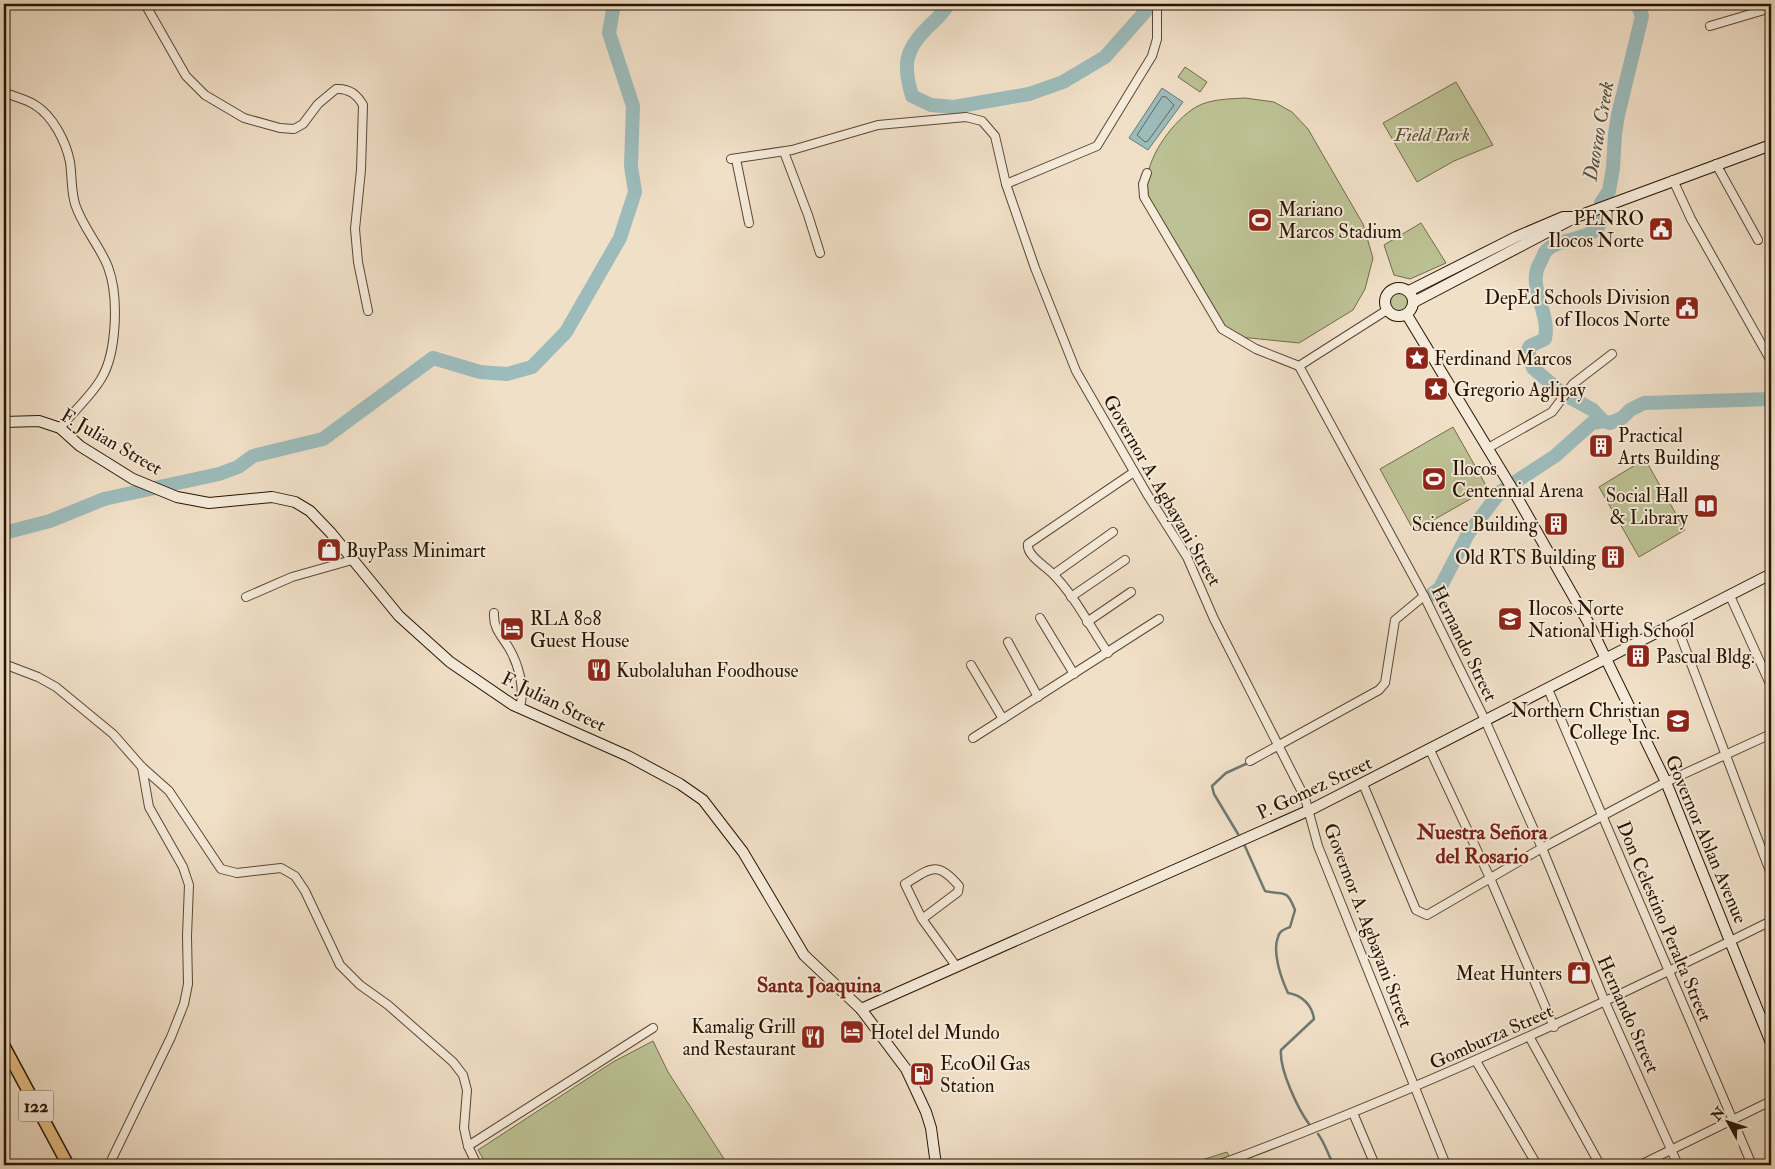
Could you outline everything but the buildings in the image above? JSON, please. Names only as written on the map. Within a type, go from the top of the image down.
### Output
[{"type":"main road","points":[[1414,302],[1576,217],[1591,213],[1771,144]]},
{"type":"main road","points":[[1409,291],[1516,237],[1563,217],[1576,217]]},
{"type":"main road","points":[[1401,288],[1409,291],[1414,302],[1412,309],[1407,315],[1394,316],[1387,310],[1385,298],[1390,291],[1401,288]]},
{"type":"main road","name":"Governor Ablan Avenue","points":[[1407,315],[1511,486],[1588,622],[1604,659],[1666,782],[1732,941],[1771,1043]]},
{"type":"main road","name":"F. Julian Street","points":[[4,422],[39,422],[60,428],[80,446],[133,479],[177,497],[209,502],[272,497],[295,502],[310,511],[399,616],[444,657],[490,691],[520,707],[628,756],[680,784],[703,800],[743,852],[804,955],[826,978],[861,1008],[906,1068],[931,1128],[936,1165]]},
{"type":"main road","name":"P. Gomez Street","points":[[861,1008],[1310,810],[1771,574]]},
{"type":"main road","name":"122","points":[[4,1046],[68,1165]]},
{"type":"street","points":[[145,4],[186,76],[205,95],[244,118],[280,128],[294,129],[303,124],[318,104],[336,89],[351,91],[359,98],[363,105],[356,246],[368,311]]},
{"type":"street","points":[[1006,184],[1097,146],[1152,56],[1157,39],[1157,4]]},
{"type":"street","points":[[1710,26],[1771,8]]},
{"type":"street","points":[[4,92],[36,105],[56,128],[70,161],[76,204],[89,236],[108,265],[111,278],[114,329],[105,370],[97,385],[60,428]]},
{"type":"street","name":"Governor A. Agbayani Street","points":[[748,223],[733,159],[784,152],[878,125],[974,118],[988,126],[995,136],[1006,184],[1035,268],[1076,370],[1134,472],[1187,557],[1214,619],[1310,810],[1318,846],[1446,1165]]},
{"type":"street","points":[[784,152],[808,214],[820,253]]},
{"type":"street","points":[[1716,164],[1758,240]]},
{"type":"street","points":[[1147,173],[1143,184],[1144,197],[1222,329],[1256,349],[1299,366],[1387,310]]},
{"type":"street","points":[[1673,180],[1691,219],[1771,361]]},
{"type":"street","points":[[1488,448],[1552,412],[1560,404],[1573,384],[1612,354]]},
{"type":"street","name":"Hernando Street","points":[[1299,366],[1424,596],[1486,720],[1542,848],[1605,1002],[1678,1165]]},
{"type":"street","points":[[1108,653],[1054,574],[1029,552],[1028,544],[1134,472]]},
{"type":"street","points":[[1054,574],[1113,532]]},
{"type":"street","points":[[246,597],[292,577],[352,560]]},
{"type":"street","points":[[1071,597],[1125,560]]},
{"type":"street","points":[[1087,622],[1131,592]]},
{"type":"street","points":[[1250,761],[1379,690],[1385,683],[1395,620],[1424,596]]},
{"type":"street","points":[[1730,596],[1771,686]]},
{"type":"street","points":[[494,613],[493,624],[510,650],[517,668],[524,694],[520,707]]},
{"type":"street","points":[[1040,618],[1074,674]]},
{"type":"street","points":[[972,738],[1159,619]]},
{"type":"street","points":[[1676,624],[1771,874]]},
{"type":"street","points":[[1008,642],[1038,697]]},
{"type":"street","points":[[4,664],[38,676],[56,687],[113,734],[142,767],[178,802],[204,846],[221,869],[237,873],[281,868],[290,872],[298,880],[340,965],[360,985],[388,1005],[454,1062],[463,1075],[467,1090],[464,1128],[468,1146],[477,1165]]},
{"type":"street","points":[[971,665],[1003,719]]},
{"type":"street","name":"Don Celestino Peralta Street","points":[[1548,689],[1752,1165]]},
{"type":"street","points":[[1363,784],[1416,910],[1427,915],[1456,900],[1542,848],[1666,782],[1771,734]]},
{"type":"street","points":[[1430,750],[1490,878],[1554,1027]]},
{"type":"street","points":[[109,1165],[171,1038],[184,1004],[188,984],[189,885],[183,867],[149,807],[142,767]]},
{"type":"street","points":[[922,918],[958,892],[959,886],[947,871],[934,869],[926,871],[905,884],[922,918],[956,966]]},
{"type":"street","name":"Gomburza Street","points":[[1218,1165],[1354,1113],[1530,1038],[1771,921]]},
{"type":"street","points":[[468,1146],[653,1028]]},
{"type":"street","points":[[1530,1038],[1600,1165]]},
{"type":"street","points":[[1476,1061],[1537,1165]]},
{"type":"street","points":[[1640,1165],[1771,1101]]},
{"type":"street","points":[[1354,1113],[1376,1165]]},
{"type":"green space","points":[[1185,67],[1207,82],[1200,92],[1178,77]]},
{"type":"green space","name":"Field Park","points":[[1456,82],[1493,145],[1454,161],[1417,182],[1383,123]]},
{"type":"green space","name":"Mariano Marcos Stadium","points":[[1245,98],[1274,102],[1292,112],[1308,129],[1363,224],[1373,258],[1365,289],[1353,310],[1299,343],[1240,337],[1225,327],[1149,199],[1147,180],[1152,159],[1164,139],[1179,120],[1196,107],[1207,102]]},
{"type":"green space","points":[[1421,223],[1446,263],[1410,279],[1394,275],[1384,245]]},
{"type":"green space","points":[[1399,290],[1404,291],[1410,297],[1410,307],[1404,313],[1399,314],[1394,313],[1388,307],[1387,302],[1388,297],[1394,291]]},
{"type":"green space","name":"Ilocos Centennial Arena","points":[[1453,427],[1488,489],[1414,531],[1380,469]]},
{"type":"green space","points":[[1645,459],[1685,530],[1639,557],[1599,487]]},
{"type":"green space","points":[[653,1041],[668,1072],[728,1165],[487,1165],[478,1150],[613,1062]]},
{"type":"green space","points":[[1227,1152],[1233,1165],[1186,1165]]},
{"type":"water","points":[[1162,88],[1183,102],[1148,150],[1129,138]]},
{"type":"waterway","points":[[4,533],[50,521],[104,499],[219,474],[238,467],[253,456],[323,439],[433,358],[480,372],[507,374],[532,367],[566,332],[620,238],[635,192],[631,166],[633,106],[609,33],[614,4]]},
{"type":"waterway","points":[[948,4],[914,44],[908,59],[907,76],[912,96],[931,105],[954,107],[1029,94],[1063,82],[1105,57],[1152,4]]},
{"type":"waterway","name":"Daorao Creek","points":[[1603,421],[1593,410],[1562,393],[1533,368],[1528,350],[1530,346],[1545,339],[1545,319],[1536,280],[1537,270],[1544,253],[1559,243],[1589,234],[1600,224],[1601,203],[1609,191],[1613,168],[1618,115],[1642,16],[1637,4]]},
{"type":"waterway","points":[[1431,595],[1440,588],[1468,534],[1500,492],[1555,456],[1592,423],[1603,421],[1610,423],[1622,418],[1630,410],[1644,403],[1771,399]]},
{"type":"waterway","points":[[1238,834],[1214,794],[1212,786],[1226,773],[1250,762]]},
{"type":"waterway","points":[[1244,844],[1265,891],[1287,895],[1295,910],[1290,927],[1279,935],[1276,943],[1277,957],[1280,973],[1288,993],[1306,1001],[1314,1019],[1281,1050],[1281,1058],[1290,1088],[1309,1124]]},
{"type":"waterway","points":[[1318,1134],[1334,1165]]},
{"type":"place","name":"Mariano Marcos Stadium","points":[[1260,220]]},
{"type":"place","name":"PENRO Ilocos Norte","points":[[1661,229]]},
{"type":"place","name":"DepEd Schools Division of Ilocos Norte","points":[[1687,308]]},
{"type":"place","name":"Ferdinand Marcos","points":[[1417,358]]},
{"type":"place","name":"Gregorio Aglipay","points":[[1436,389]]},
{"type":"place","name":"Practical Arts Building","points":[[1601,446]]},
{"type":"place","name":"Ilocos Centennial Arena","points":[[1434,479]]},
{"type":"place","name":"Social Hall & Library","points":[[1706,506]]},
{"type":"place","name":"Science Building","points":[[1556,524]]},
{"type":"place","name":"BuyPass Minimart","points":[[329,550]]},
{"type":"place","name":"Old RTS Building","points":[[1613,557]]},
{"type":"place","name":"Ilocos Norte National High School","points":[[1510,619]]},
{"type":"place","name":"RLA 808 Guest House","points":[[512,629]]},
{"type":"place","name":"Pascual Bldg.","points":[[1638,656]]},
{"type":"place","name":"Kubolaluhan Foodhouse","points":[[599,670]]},
{"type":"place","name":"Northern Christian College Inc.","points":[[1678,721]]},
{"type":"place","name":"Meat Hunters","points":[[1579,973]]},
{"type":"place","name":"Hotel del Mundo","points":[[852,1032]]},
{"type":"place","name":"Kamalig Grill and Restaurant","points":[[813,1037]]},
{"type":"place","name":"EcoOil Gas Station","points":[[922,1074]]},
{"type":"district","name":"Nuestra Señora del Rosario","points":[[1482,844]]},
{"type":"district","name":"Santa Joaquina","points":[[819,985]]}]
